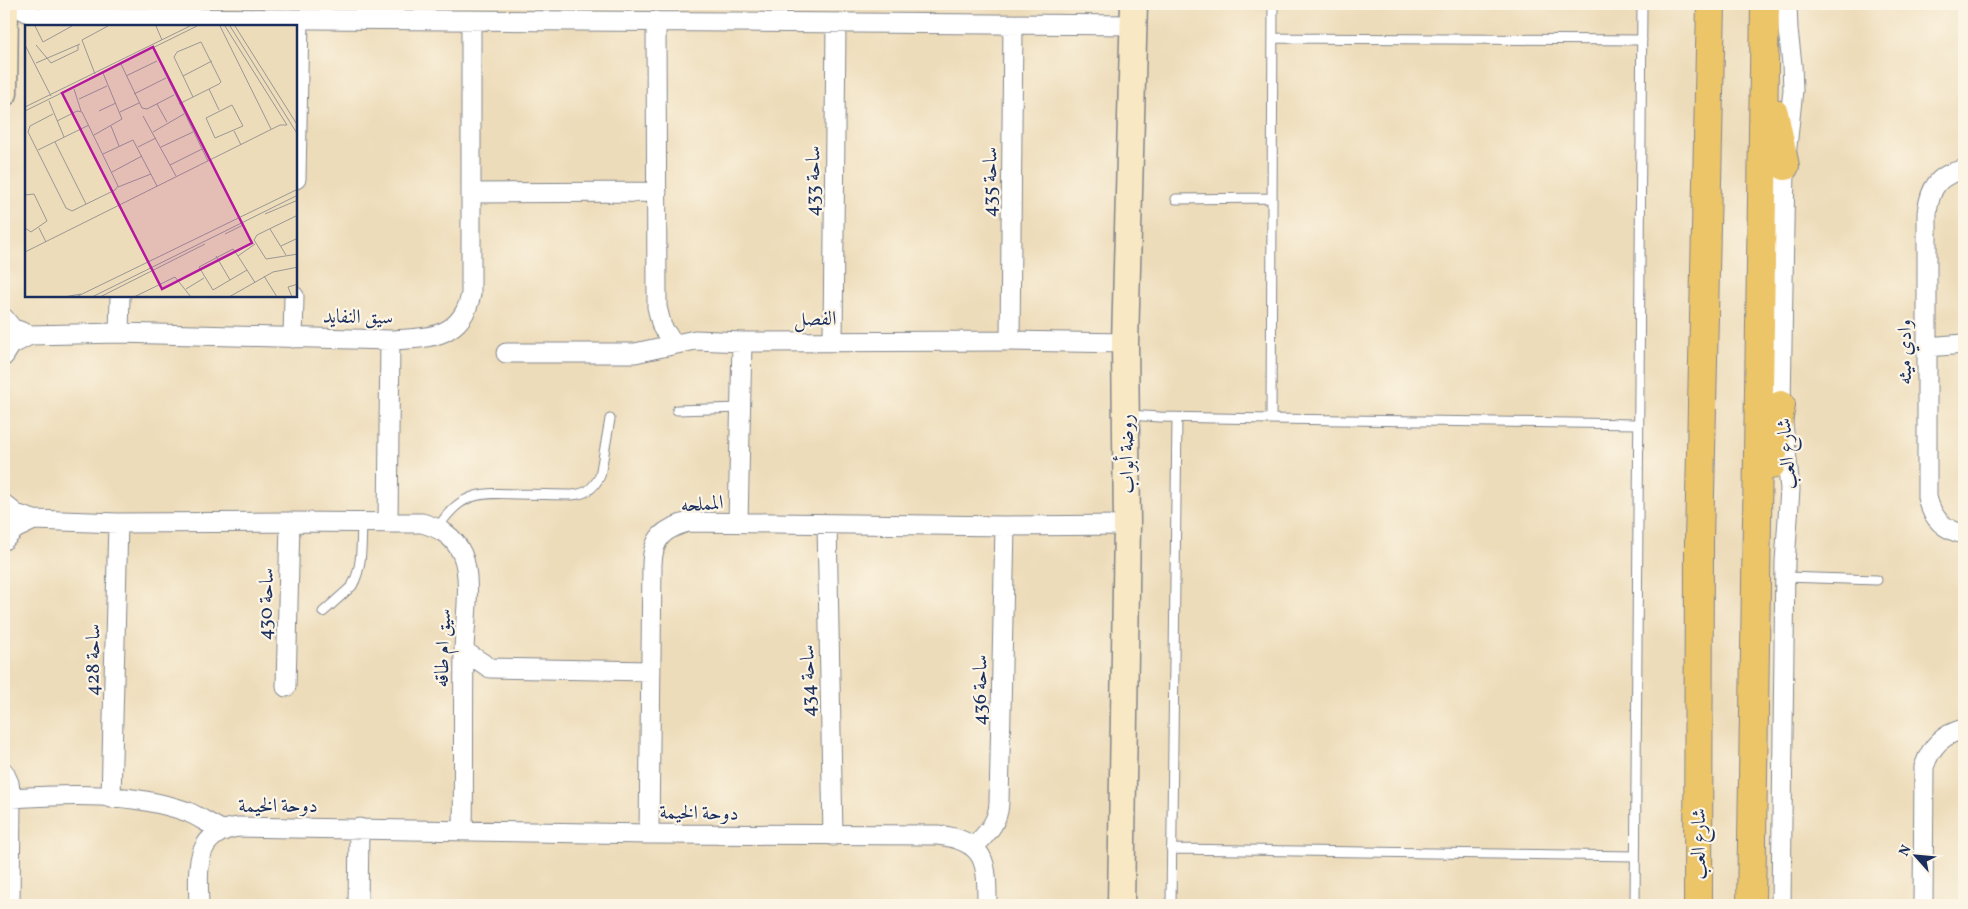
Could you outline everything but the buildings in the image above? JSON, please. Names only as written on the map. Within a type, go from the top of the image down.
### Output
[{"type":"main road","name":"شارع العب","points":[[1698,905],[1699,540],[1711,4]]},
{"type":"main road","name":"شارع العب","points":[[1751,905],[1764,4]]},
{"type":"main road","points":[[1764,66],[1785,166]]},
{"type":"main road","points":[[1756,553],[1781,405]]},
{"type":"street","points":[[4,94],[5,4]]},
{"type":"street","points":[[12,4],[36,17],[124,22],[299,19],[471,20],[558,12],[656,21],[1013,24],[1134,14]]},
{"type":"street","name":"شارع العب","points":[[1781,905],[1785,546],[1790,488],[1781,405],[1785,166],[1793,90],[1787,4]]},
{"type":"street","name":"روضة أبواب","points":[[1121,905],[1127,525],[1125,343],[1134,14]]},
{"type":"street","points":[[4,40],[18,26],[36,17]]},
{"type":"street","points":[[298,72],[299,19]]},
{"type":"street","name":"سيق النفايد","points":[[4,356],[11,345],[30,336],[120,333],[390,340],[425,338],[442,334],[453,327],[462,317],[468,306],[471,294],[471,20]]},
{"type":"street","points":[[656,21],[657,307],[662,327],[674,344]]},
{"type":"street","name":"ساحة 433","points":[[833,340],[836,23]]},
{"type":"street","name":"ساحة 435","points":[[1010,341],[1013,24]]},
{"type":"street","name":"وادي ميثه","points":[[1964,170],[1951,172],[1938,182],[1929,196],[1926,497],[1930,509],[1944,527],[1964,534]]},
{"type":"street","points":[[471,192],[657,192]]},
{"type":"street","points":[[120,298],[120,333]]},
{"type":"street","points":[[293,338],[294,298]]},
{"type":"street","points":[[4,318],[12,328],[30,336]]},
{"type":"street","points":[[388,523],[390,340]]},
{"type":"street","name":"الفصل","points":[[506,353],[635,353],[695,340],[742,342],[833,340],[1125,343]]},
{"type":"street","points":[[738,523],[742,342]]},
{"type":"street","points":[[1927,347],[1964,344]]},
{"type":"street","points":[[4,504],[16,514],[34,520],[118,523],[422,523],[438,528]]},
{"type":"street","points":[[4,540],[15,529],[34,520]]},
{"type":"street","name":"ساحة 430","points":[[286,687],[290,522]]},
{"type":"street","name":"المملحه","points":[[649,834],[652,564],[654,546],[663,532],[688,522],[1005,526],[1127,525]]},
{"type":"street","name":"ساحة 428","points":[[111,798],[118,523]]},
{"type":"street","name":"ساحة 434","points":[[826,524],[833,836]]},
{"type":"street","name":"ساحة 436","points":[[974,847],[996,820],[1000,803],[1005,526]]},
{"type":"street","name":"سيق ام طاقه","points":[[438,528],[456,544],[466,568],[463,689],[463,831]]},
{"type":"street","points":[[464,651],[490,668],[650,670]]},
{"type":"street","points":[[463,689],[490,668]]},
{"type":"street","points":[[1923,905],[1924,767],[1927,756],[1942,738],[1952,732],[1964,729]]},
{"type":"street","points":[[4,772],[9,783],[12,798],[10,905]]},
{"type":"street","points":[[12,798],[66,795],[155,803],[189,813],[222,830]]},
{"type":"street","name":"دوحة الخيمة","points":[[199,905],[199,862],[202,852],[207,843],[222,830],[239,826],[649,834],[938,835],[963,840],[974,847]]},
{"type":"street","points":[[358,905],[359,828]]},
{"type":"street","points":[[974,847],[985,862],[987,905]]},
{"type":"lane","points":[[1271,420],[1273,4]]},
{"type":"lane","points":[[1635,905],[1642,4]]},
{"type":"lane","points":[[1273,38],[1642,40]]},
{"type":"lane","points":[[1176,199],[1272,198]]},
{"type":"lane","points":[[677,410],[741,408]]},
{"type":"lane","points":[[1126,414],[1177,418],[1271,420],[1638,424]]},
{"type":"lane","points":[[1170,905],[1177,418]]},
{"type":"lane","points":[[438,528],[447,513],[454,506],[480,494],[572,496],[589,490],[596,484],[600,476],[610,420]]},
{"type":"lane","points":[[323,612],[352,586],[355,580],[359,566],[362,522]]},
{"type":"lane","points":[[1785,577],[1877,580]]},
{"type":"lane","points":[[1171,849],[1635,856]]}]
